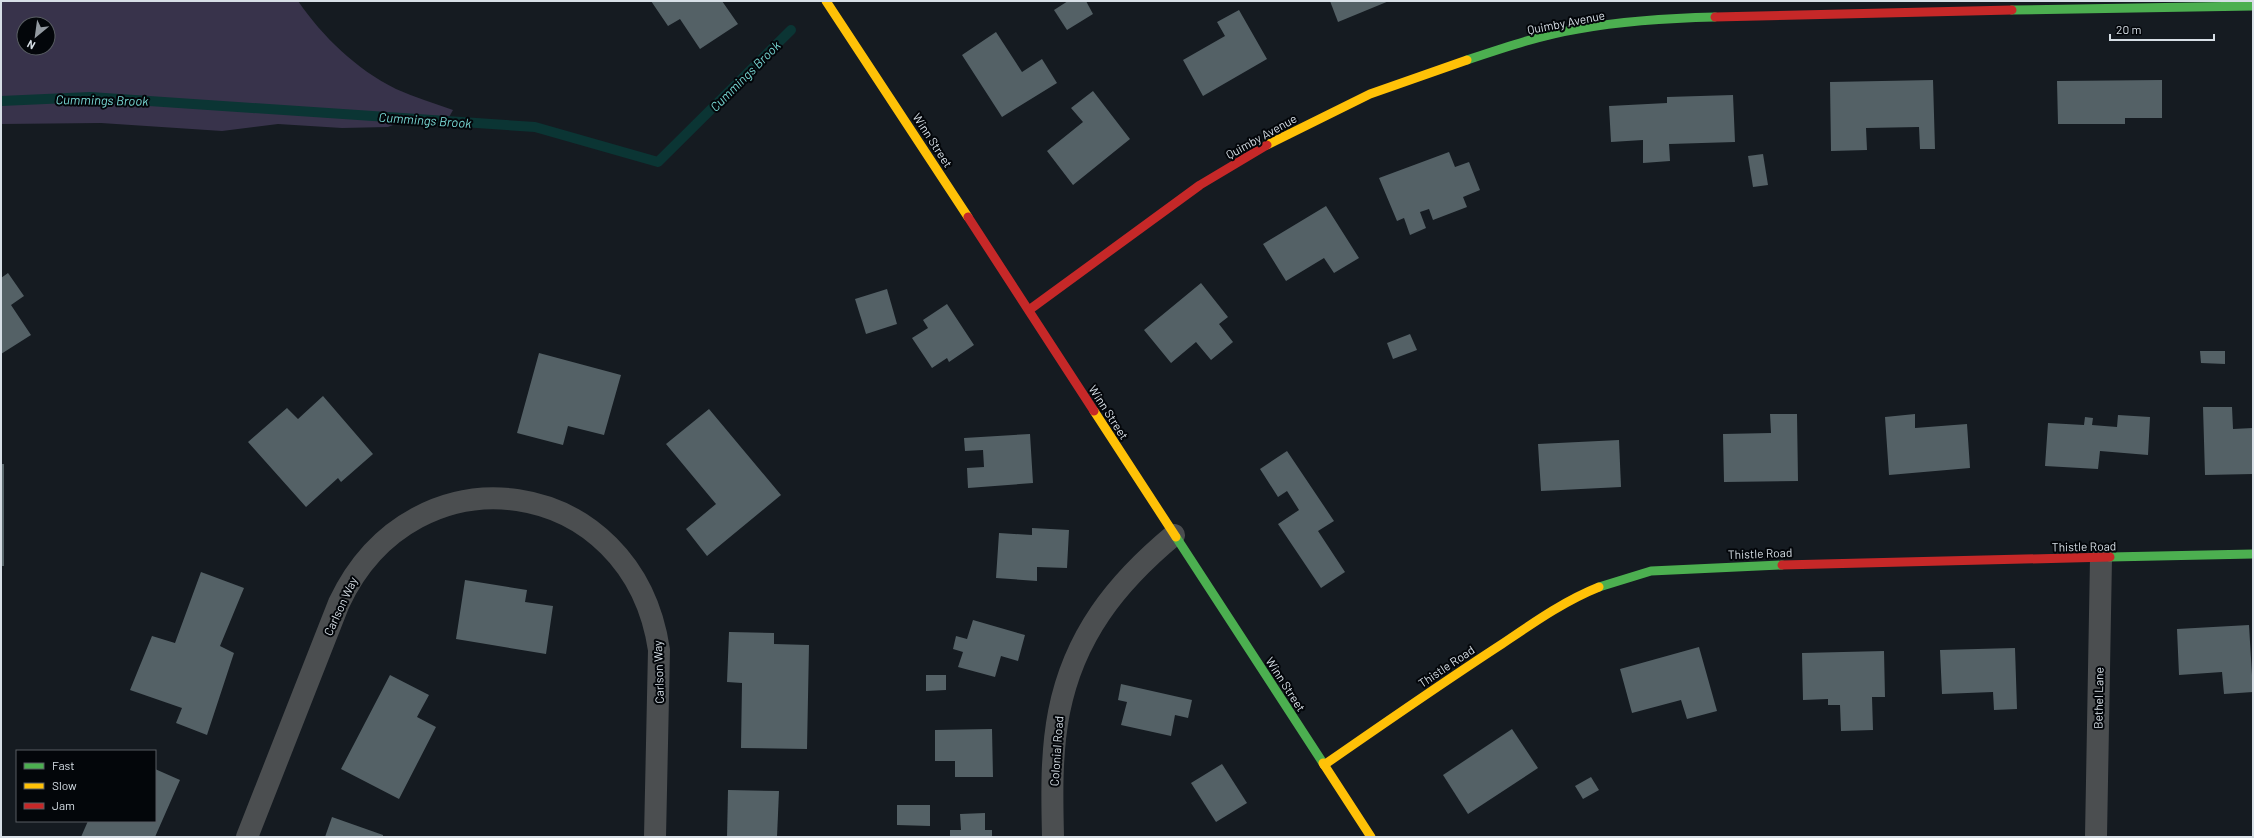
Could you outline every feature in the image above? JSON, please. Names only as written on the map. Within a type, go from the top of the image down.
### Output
[{"type":"street","name":"Winn Street","points":[[826,1],[892,99],[1371,837]]},
{"type":"street","name":"Quimby Avenue","points":[[1028,310],[1194,189],[1276,140],[1370,94],[1506,47],[1578,29],[1678,18],[1811,14],[2253,6]]},
{"type":"street","name":"Carlson Way","points":[[248,837],[339,603],[357,570],[382,541],[414,518],[450,504],[488,498],[526,501],[551,509],[580,523],[596,534],[624,561],[644,594],[656,630],[659,656],[655,837]]},
{"type":"street","name":"Colonial Road","points":[[1053,837],[1054,748],[1059,712],[1074,664],[1089,630],[1117,589],[1133,570],[1174,535]]},
{"type":"street","name":"Thistle Road","points":[[1324,765],[1455,674],[1542,618],[1582,594],[1614,580],[1651,572],[1691,568],[2253,554]]},
{"type":"street","name":"Bethel Lane","points":[[2096,837],[2100,558]]},
{"type":"shaded area","points":[[1,1],[298,1],[329,39],[367,72],[396,89],[453,110],[444,126],[411,118],[388,127],[342,128],[278,124],[222,131],[101,123],[1,124]]},
{"type":"building","points":[[651,1],[722,1],[738,24],[700,49],[680,19],[668,26]]},
{"type":"building","points":[[1068,1],[1086,1],[1093,14],[1067,30],[1054,10]]},
{"type":"building","points":[[1330,1],[1389,1],[1338,22]]},
{"type":"building","points":[[1239,10],[1267,59],[1203,96],[1183,60],[1225,36],[1217,22]]},
{"type":"building","points":[[996,32],[1022,72],[1042,59],[1057,83],[1002,117],[962,55]]},
{"type":"building","points":[[1933,80],[1935,149],[1920,149],[1919,127],[1866,128],[1867,150],[1831,151],[1830,82]]},
{"type":"building","points":[[2162,80],[2162,118],[2125,118],[2125,124],[2058,124],[2057,81]]},
{"type":"building","points":[[1093,91],[1130,139],[1073,185],[1047,151],[1083,122],[1071,108]]},
{"type":"building","points":[[1733,95],[1735,142],[1669,144],[1670,161],[1643,163],[1643,140],[1611,142],[1609,106],[1667,103],[1667,97]]},
{"type":"building","points":[[1449,152],[1455,167],[1469,162],[1480,190],[1463,197],[1467,207],[1433,220],[1429,209],[1420,212],[1426,228],[1410,235],[1404,218],[1397,221],[1379,178]]},
{"type":"building","points":[[1763,154],[1768,185],[1753,187],[1748,156]]},
{"type":"building","points":[[1326,206],[1359,258],[1334,273],[1324,258],[1286,281],[1263,244]]},
{"type":"building","points":[[8,273],[24,296],[11,305],[31,335],[1,354],[1,278]]},
{"type":"building","points":[[1201,283],[1228,317],[1219,324],[1233,342],[1211,360],[1196,342],[1171,363],[1144,330]]},
{"type":"building","points":[[887,289],[897,324],[866,334],[855,299]]},
{"type":"building","points":[[947,304],[974,345],[949,362],[947,358],[932,368],[912,338],[928,328],[923,320]]},
{"type":"building","points":[[1410,334],[1417,350],[1393,359],[1387,343]]},
{"type":"building","points":[[2200,351],[2225,351],[2225,364],[2201,363]]},
{"type":"building","points":[[539,353],[621,375],[604,435],[568,426],[563,445],[517,433]]},
{"type":"building","points":[[323,396],[373,454],[341,482],[338,478],[306,507],[248,442],[287,408],[298,419]]},
{"type":"building","points":[[2203,407],[2232,407],[2233,429],[2253,428],[2253,474],[2205,475]]},
{"type":"building","points":[[709,409],[781,495],[707,556],[686,529],[716,504],[666,444]]},
{"type":"building","points":[[1770,414],[1797,414],[1798,481],[1724,482],[1723,434],[1771,433]]},
{"type":"building","points":[[1915,414],[1915,428],[1967,424],[1970,468],[1889,475],[1885,417]]},
{"type":"building","points":[[2118,415],[2150,417],[2148,455],[2100,451],[2098,469],[2045,466],[2048,423],[2084,425],[2085,417],[2093,418],[2092,425],[2117,427]]},
{"type":"building","points":[[1030,434],[1033,483],[968,488],[967,468],[984,467],[983,450],[965,451],[964,438]]},
{"type":"building","points":[[1619,440],[1621,487],[1541,491],[1538,444]]},
{"type":"building","points":[[1287,451],[1334,521],[1318,531],[1345,572],[1321,588],[1278,524],[1299,510],[1287,491],[1278,497],[1260,469]]},
{"type":"building","points":[[1,464],[4,464],[4,566],[1,566]]},
{"type":"building","points":[[1032,528],[1069,530],[1067,568],[1037,567],[1037,581],[996,578],[999,533],[1032,535]]},
{"type":"building","points":[[201,572],[244,588],[220,646],[234,653],[207,735],[176,723],[182,708],[130,690],[152,636],[175,643]]},
{"type":"building","points":[[465,580],[527,590],[525,602],[553,606],[546,654],[456,639]]},
{"type":"building","points":[[973,620],[1025,635],[1018,661],[1001,656],[995,677],[958,667],[963,652],[953,649],[956,636],[967,639]]},
{"type":"building","points":[[2249,625],[2253,692],[2224,694],[2222,672],[2179,675],[2177,629]]},
{"type":"building","points":[[729,632],[774,633],[774,644],[809,645],[807,749],[741,748],[742,683],[727,682]]},
{"type":"building","points":[[1699,647],[1717,711],[1687,719],[1681,700],[1632,713],[1620,669]]},
{"type":"building","points":[[2015,648],[2017,709],[1994,710],[1993,692],[1942,694],[1940,650]]},
{"type":"building","points":[[1884,651],[1885,697],[1872,697],[1873,730],[1841,731],[1840,705],[1828,705],[1828,699],[1803,700],[1802,653]]},
{"type":"building","points":[[390,675],[429,695],[417,717],[436,727],[399,799],[341,769]]},
{"type":"building","points":[[926,675],[946,675],[946,690],[926,691]]},
{"type":"building","points":[[1121,684],[1192,700],[1188,718],[1175,715],[1171,736],[1121,725],[1127,702],[1118,700]]},
{"type":"building","points":[[992,729],[993,777],[955,777],[955,761],[935,761],[935,730]]},
{"type":"building","points":[[1512,729],[1538,768],[1468,814],[1443,775]]},
{"type":"building","points":[[1222,764],[1247,803],[1216,822],[1191,783]]},
{"type":"building","points":[[156,769],[180,780],[155,837],[81,837],[88,822],[156,822]]},
{"type":"building","points":[[1591,777],[1599,790],[1583,799],[1575,786]]},
{"type":"building","points":[[728,790],[779,791],[777,837],[727,837]]},
{"type":"building","points":[[897,805],[930,805],[930,826],[897,825]]},
{"type":"building","points":[[985,813],[985,830],[992,830],[992,837],[950,837],[950,830],[961,830],[960,814]]},
{"type":"building","points":[[332,817],[383,835],[383,837],[325,837]]},
{"type":"waterway","name":"Cummings Brook","points":[[1,101],[90,97],[535,127],[658,162],[791,30]]},
{"type":"traffic: fast","points":[[2012,10],[2253,6]]},
{"type":"traffic: fast","points":[[1467,60],[1536,38],[1578,29],[1646,20],[1715,17]]},
{"type":"traffic: fast","points":[[1176,537],[1323,763]]},
{"type":"traffic: fast","points":[[2110,557],[2253,554]]},
{"type":"traffic: fast","points":[[1599,587],[1651,571],[1782,565]]},
{"type":"traffic: slow","points":[[826,1],[968,217]]},
{"type":"traffic: slow","points":[[1267,145],[1370,94],[1467,60]]},
{"type":"traffic: slow","points":[[1094,411],[1176,537]]},
{"type":"traffic: slow","points":[[1324,765],[1537,620],[1573,599],[1599,587]]},
{"type":"traffic: slow","points":[[1323,763],[1371,837]]},
{"type":"traffic: jam","points":[[1715,17],[2012,10]]},
{"type":"traffic: jam","points":[[1029,310],[1200,185],[1267,145]]},
{"type":"traffic: jam","points":[[968,217],[1094,411]]},
{"type":"traffic: jam","points":[[1782,565],[2110,557]]}]
